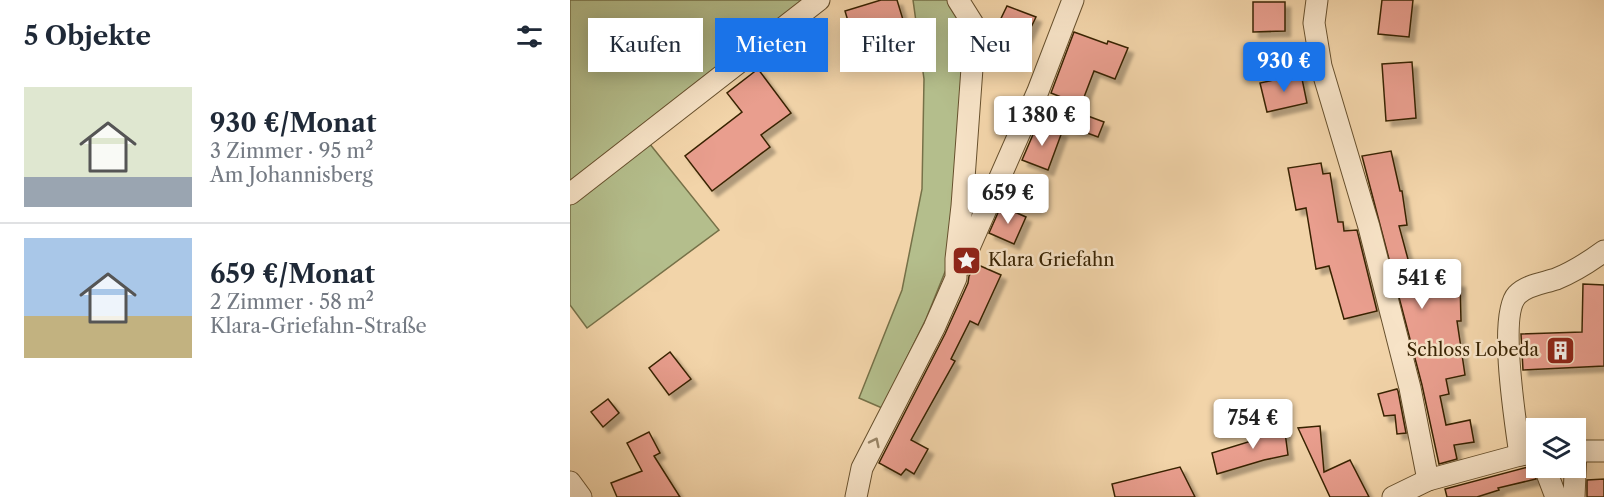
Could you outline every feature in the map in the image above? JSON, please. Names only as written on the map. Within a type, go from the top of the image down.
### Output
[{"type":"street","points":[[570,194],[819,0]]},
{"type":"street","points":[[956,278],[975,27],[958,0]]},
{"type":"street","points":[[856,497],[862,468],[934,328],[1038,91],[1073,0]]},
{"type":"street","points":[[1317,0],[1314,23],[1321,66],[1369,227],[1410,388],[1428,480]]},
{"type":"street","points":[[1526,444],[1510,363],[1509,325],[1512,306],[1517,295],[1530,287],[1557,279],[1581,267],[1604,251]]},
{"type":"street","points":[[1586,451],[1604,450]]},
{"type":"street","points":[[1393,497],[1428,480],[1526,455]]},
{"type":"street","points":[[1549,478],[1556,497]]},
{"type":"street","points":[[1574,478],[1574,497]]},
{"type":"street","points":[[570,482],[581,497]]},
{"type":"green space","points":[[570,0],[809,0],[786,18],[715,18],[715,72],[717,72],[570,187]]},
{"type":"green space","points":[[913,0],[950,0],[962,18],[948,18],[948,72],[963,72],[949,262],[926,319],[882,408],[859,398],[902,290],[922,189],[923,72],[936,72],[936,18],[916,18]]},
{"type":"green space","points":[[649,143],[719,230],[587,328],[570,305],[570,202]]},
{"type":"building","points":[[881,0],[897,0],[902,18],[847,18],[845,11]]},
{"type":"building","points":[[1382,0],[1413,0],[1409,37],[1378,34]]},
{"type":"building","points":[[1253,2],[1285,2],[1285,31],[1253,32]]},
{"type":"building","points":[[1007,6],[1036,17],[1032,25],[1032,18],[1001,18]]},
{"type":"building","points":[[1074,32],[1107,44],[1108,41],[1128,48],[1115,79],[1094,71],[1081,105],[1051,93]]},
{"type":"building","points":[[1412,62],[1416,118],[1386,121],[1382,64]]},
{"type":"building","points":[[754,72],[760,72],[791,113],[761,135],[770,147],[712,191],[685,156],[742,112],[727,93]]},
{"type":"building","points":[[1301,74],[1307,103],[1267,112],[1260,83]]},
{"type":"building","points":[[1077,112],[1104,122],[1098,137],[1071,127]]},
{"type":"building","points":[[1038,123],[1062,132],[1048,170],[1022,160]]},
{"type":"building","points":[[1391,151],[1400,191],[1402,191],[1407,225],[1399,226],[1412,274],[1431,281],[1460,282],[1461,321],[1457,321],[1465,375],[1446,379],[1449,394],[1440,396],[1446,425],[1470,420],[1474,442],[1454,445],[1457,459],[1439,464],[1422,385],[1362,156]]},
{"type":"building","points":[[1321,163],[1323,174],[1330,173],[1338,222],[1343,222],[1344,231],[1357,230],[1377,311],[1344,319],[1329,266],[1316,269],[1306,208],[1296,210],[1288,168]]},
{"type":"building","points":[[1001,206],[1026,217],[1014,244],[989,233]]},
{"type":"building","points":[[976,264],[1001,275],[978,325],[970,321],[951,359],[955,361],[911,440],[928,449],[914,474],[906,469],[901,475],[879,463],[945,334]]},
{"type":"building","name":"Schloss Lobeda","points":[[1583,284],[1604,285],[1604,366],[1523,370],[1521,334],[1582,332]]},
{"type":"building","points":[[670,352],[691,379],[669,395],[649,368]]},
{"type":"building","points":[[1397,389],[1406,433],[1397,434],[1395,415],[1384,416],[1378,394]]},
{"type":"building","points":[[608,399],[619,413],[603,427],[591,412]]},
{"type":"building","points":[[1284,425],[1288,455],[1217,474],[1212,453],[1258,439],[1258,430]]},
{"type":"building","points":[[1320,426],[1324,472],[1350,460],[1369,497],[1330,497],[1298,428]]},
{"type":"building","points":[[649,432],[660,453],[654,456],[680,497],[617,497],[611,483],[642,471],[627,443]]},
{"type":"building","points":[[1180,467],[1195,497],[1115,497],[1112,484]]},
{"type":"building","points":[[1526,468],[1526,478],[1536,479],[1498,488],[1499,490],[1477,497],[1447,497],[1445,489]]},
{"type":"building","points":[[1604,479],[1604,497],[1587,497],[1587,480]]},
{"type":"place","name":"Klara Griefahn","points":[[967,260]]},
{"type":"place","name":"Schloss Lobeda","points":[[1560,350]]}]
